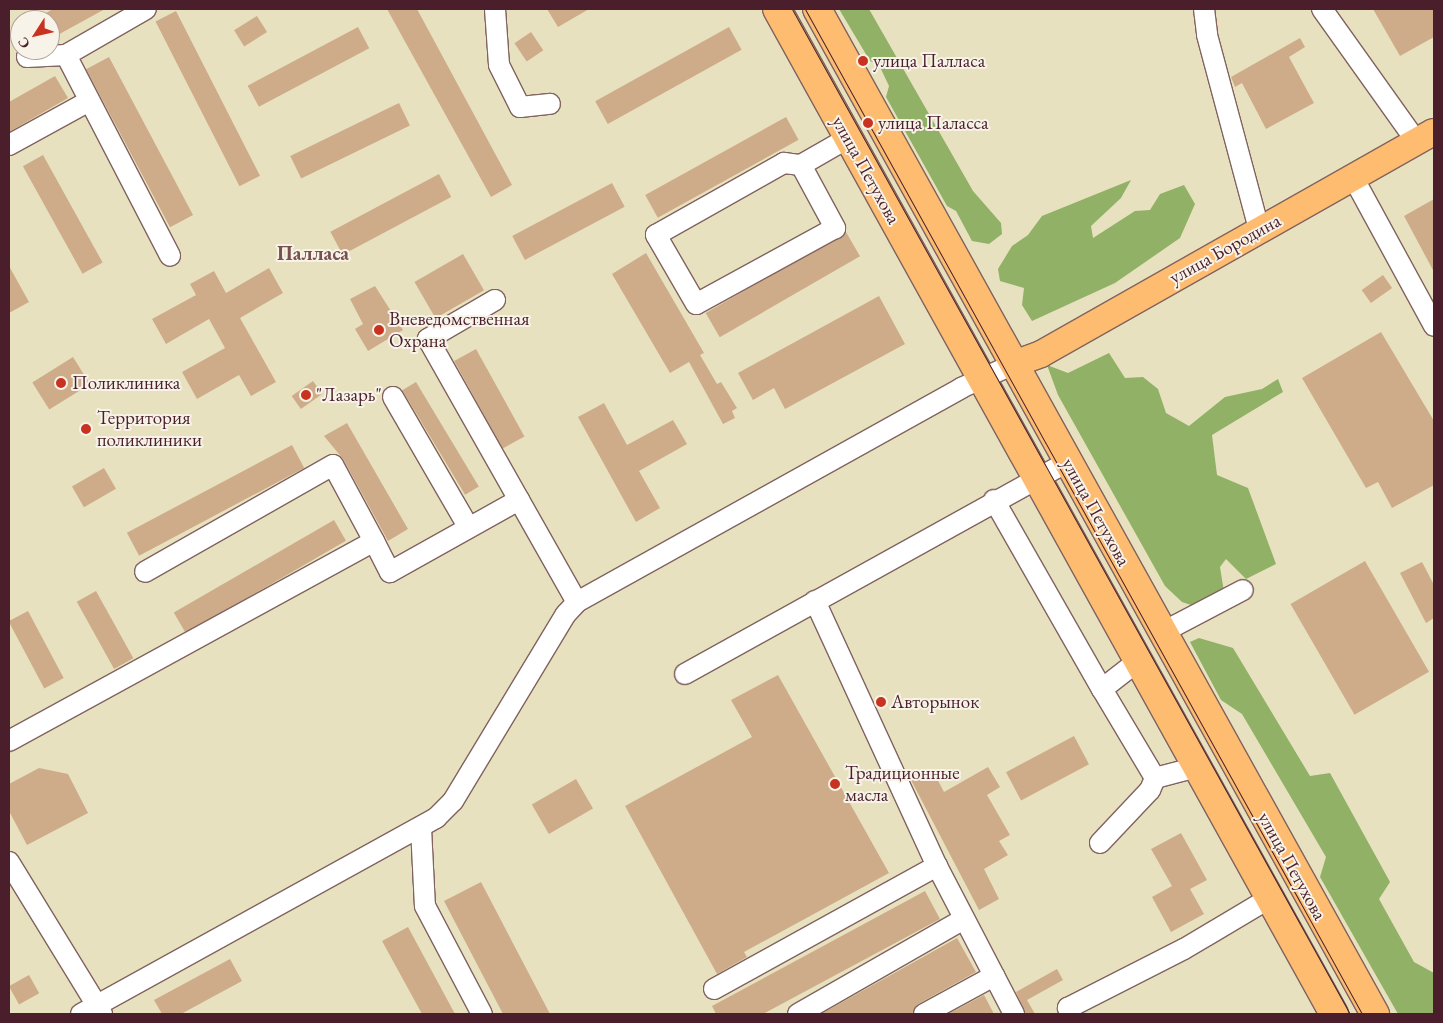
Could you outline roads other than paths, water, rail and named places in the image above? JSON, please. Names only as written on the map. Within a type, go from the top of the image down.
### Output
[{"type":"highway","name":"улица Петухова","points":[[777,9],[1334,1014]]},
{"type":"highway","name":"улица Петухова","points":[[817,9],[1375,1014]]},
{"type":"main road","name":"улица Бородина","points":[[1014,364],[1041,354],[1259,229],[1354,179],[1425,137]]},
{"type":"street","points":[[60,55],[66,55],[146,9]]},
{"type":"street","points":[[495,9],[499,65],[520,107],[550,104]]},
{"type":"street","points":[[1204,9],[1207,35],[1259,229]]},
{"type":"street","points":[[1322,9],[1425,137]]},
{"type":"street","points":[[66,55],[170,256]]},
{"type":"street","points":[[9,145],[89,101]]},
{"type":"street","points":[[801,165],[836,228],[696,304],[656,236],[784,163],[801,165],[848,138]]},
{"type":"street","points":[[1354,179],[1434,326]]},
{"type":"street","points":[[495,300],[428,339],[577,602]]},
{"type":"street","points":[[9,862],[34,910],[94,1011],[421,828],[453,801],[566,614],[577,602],[982,379],[1014,364]]},
{"type":"street","points":[[393,397],[469,528]]},
{"type":"street","points":[[685,674],[994,500],[1068,462]]},
{"type":"street","points":[[145,572],[333,464],[390,572],[520,500]]},
{"type":"street","points":[[994,500],[1155,778]]},
{"type":"street","points":[[9,741],[374,542]]},
{"type":"street","points":[[1163,632],[1243,590]]},
{"type":"street","points":[[816,601],[937,866],[1014,1014]]},
{"type":"street","points":[[1102,689],[1138,661]]},
{"type":"street","points":[[1155,778],[1198,767]]},
{"type":"street","points":[[1100,843],[1150,790],[1155,778]]},
{"type":"street","points":[[421,828],[425,906],[482,1014]]},
{"type":"street","points":[[714,989],[937,866]]},
{"type":"street","points":[[1071,1014],[1068,1008],[1184,949],[1270,898]]},
{"type":"street","points":[[798,1014],[964,919]]},
{"type":"street","points":[[924,1014],[994,976]]},
{"type":"tram line","points":[[792,9],[1350,1014]]},
{"type":"tram line","points":[[805,9],[1362,1014]]},
{"type":"place","name":"улица Палласа","points":[[863,61]]},
{"type":"place","name":"улица Паласса","points":[[868,123]]},
{"type":"place","name":"Вневедомственная Охрана","points":[[379,330]]},
{"type":"place","name":"Поликлиника","points":[[61,383]]},
{"type":"place","name":"\"Лазарь\"","points":[[306,395]]},
{"type":"place","name":"Территория поликлиники","points":[[86,429]]},
{"type":"place","name":"Авторынок","points":[[881,702]]},
{"type":"place","name":"Традиционные масла","points":[[835,784]]},
{"type":"district","name":"Палласа","points":[[313,253]]}]
